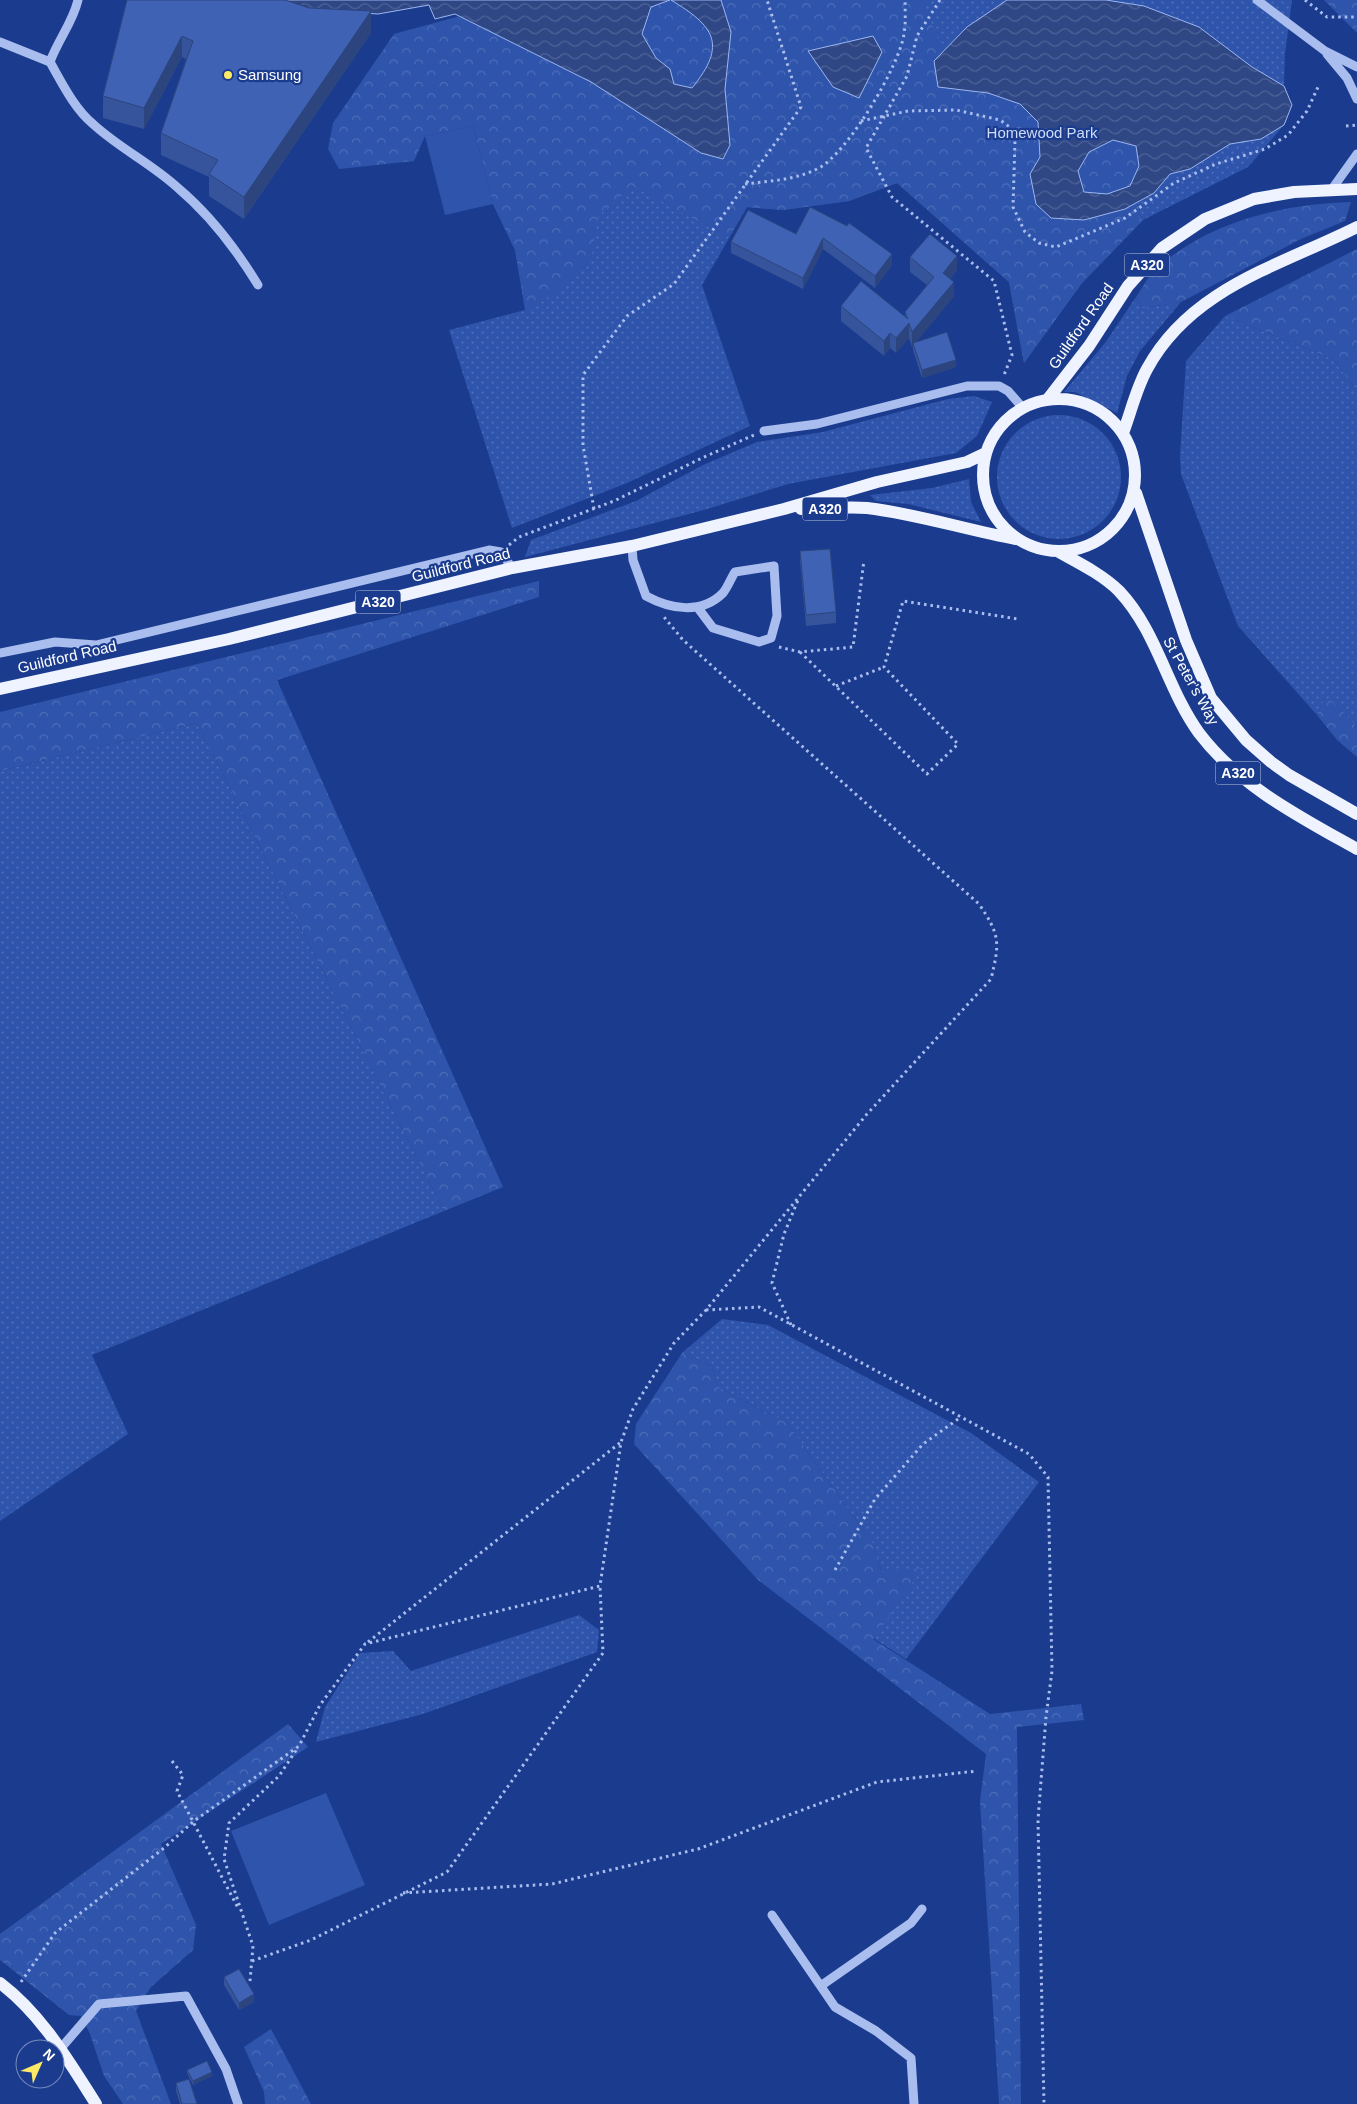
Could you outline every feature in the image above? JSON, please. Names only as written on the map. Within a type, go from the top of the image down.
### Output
[{"type":"main road","name":"Guildford Road","points":[[1048,400],[1089,346],[1128,286],[1162,248],[1205,219],[1254,199],[1294,192],[1357,189]]},
{"type":"main road","points":[[1123,433],[1146,370],[1185,318],[1225,289],[1247,277],[1357,228]]},
{"type":"main road","name":"A320","points":[[1065,399],[1082,402],[1112,420],[1123,433],[1133,458],[1136,493],[1122,519],[1110,533],[1094,544],[1077,550],[1059,552],[1037,548],[1017,539],[1000,523],[988,504],[982,473],[986,453],[996,431],[1005,420],[1023,408],[1048,400],[1065,399]]},
{"type":"main road","name":"Guildford Road","points":[[0,689],[230,639],[512,568],[632,546],[784,509],[877,482],[967,462],[986,453]]},
{"type":"main road","name":"St Peter's Way","points":[[1136,493],[1186,640],[1211,698],[1246,740],[1271,762],[1289,775],[1357,814]]},
{"type":"main road","name":"Guildford Road","points":[[784,509],[865,508],[934,519],[983,534],[1017,539]]},
{"type":"main road","name":"St Peter's Way","points":[[1059,552],[1108,582],[1129,603],[1160,657],[1190,718],[1211,747],[1236,772],[1262,793],[1357,849]]},
{"type":"main road","points":[[0,1983],[28,2007],[54,2039]]},
{"type":"main road","points":[[65,2054],[96,2104]]},
{"type":"street","points":[[50,62],[58,41],[74,15],[78,0]]},
{"type":"street","points":[[1257,0],[1324,51],[1357,67]]},
{"type":"street","points":[[0,42],[50,62],[77,107],[92,124],[179,188],[213,223],[258,284]]},
{"type":"street","points":[[1324,51],[1347,78],[1357,86]]},
{"type":"street","points":[[1347,78],[1357,99]]},
{"type":"street","points":[[1332,189],[1357,154]]},
{"type":"street","points":[[764,431],[817,424],[967,386],[999,386],[1008,391],[1023,408]]},
{"type":"street","points":[[632,546],[633,560],[646,596],[665,606],[698,608],[723,593],[735,572],[774,566],[777,616],[772,638],[759,642],[713,628],[698,608]]},
{"type":"street","name":"Guildford Road","points":[[0,653],[55,642],[96,645],[490,550],[501,552]]},
{"type":"street","points":[[501,552],[512,568]]},
{"type":"street","points":[[822,1985],[911,1923],[922,1910]]},
{"type":"street","points":[[772,1915],[836,2007],[876,2032],[911,2058],[914,2104]]},
{"type":"street","points":[[65,2043],[99,2004],[186,1996],[226,2069],[238,2104]]},
{"type":"path","points":[[594,509],[583,445],[583,375],[627,316],[674,284],[801,106],[767,0]]},
{"type":"path","points":[[744,184],[785,180],[820,167],[838,151],[861,121],[894,68],[904,35],[906,0]]},
{"type":"path","points":[[940,0],[917,36],[906,76],[866,148],[892,197],[994,281],[1012,355],[999,386]]},
{"type":"path","points":[[1305,0],[1326,17],[1357,17]]},
{"type":"path","points":[[861,121],[908,111],[956,110],[1000,120],[1012,128],[1015,140],[1013,207],[1025,232],[1040,244],[1056,247],[1126,218],[1174,183],[1216,164],[1265,149],[1288,135],[1307,111],[1318,87]]},
{"type":"path","points":[[1346,126],[1357,125]]},
{"type":"path","name":"Guildford Road","points":[[501,552],[519,537],[594,509],[764,431]]},
{"type":"path","points":[[759,642],[800,652],[853,646],[864,560]]},
{"type":"path","points":[[252,1961],[311,1940],[447,1872],[603,1653],[600,1586],[621,1442],[633,1409],[674,1343],[706,1310],[867,1114],[990,979],[998,950],[994,927],[979,904],[683,640],[646,596]]},
{"type":"path","points":[[884,667],[903,601],[1018,618]]},
{"type":"path","points":[[800,652],[927,774],[958,744],[884,667]]},
{"type":"path","points":[[835,686],[884,667]]},
{"type":"path","points":[[792,1325],[772,1283],[784,1234],[799,1197]]},
{"type":"path","points":[[706,1310],[759,1308],[1029,1454],[1048,1477],[1052,1672],[1046,1717],[1038,1820],[1044,2104]]},
{"type":"path","points":[[835,1570],[875,1499],[923,1444],[961,1417]]},
{"type":"path","points":[[250,1981],[253,1946],[224,1859],[229,1822],[279,1776],[299,1746],[320,1705],[365,1644],[621,1442]]},
{"type":"path","points":[[365,1644],[600,1586]]},
{"type":"path","points":[[13,1993],[55,1933],[164,1848],[194,1821],[299,1746]]},
{"type":"path","points":[[172,1761],[184,1775],[177,1791],[243,1917]]},
{"type":"path","points":[[403,1893],[552,1884],[698,1849],[876,1782],[977,1771]]},
{"type":"green space","name":"Homewood Park","points":[[548,0],[1292,0],[1285,54],[1284,86],[1292,105],[1284,125],[1248,167],[1143,220],[1082,283],[1024,363],[1009,282],[897,183],[849,201],[783,210],[747,207],[702,285],[750,426],[627,483],[512,528],[449,330],[525,310],[515,250],[493,204],[460,16],[546,59]]},
{"type":"green space","points":[[671,0],[686,9],[697,19],[706,28],[711,37],[713,48],[710,59],[692,88],[674,84],[670,69],[656,58],[642,34],[651,7]]},
{"type":"green space","points":[[721,0],[926,0],[924,8],[939,40],[946,48],[934,61],[965,92],[997,96],[1013,102],[1038,122],[1040,157],[1030,174],[1084,220],[1125,209],[1143,220],[1082,283],[1024,363],[1009,282],[897,183],[849,201],[783,210],[747,207],[729,238],[633,186],[598,216],[591,261],[558,291],[526,310],[515,250],[493,204],[473,126],[425,136],[414,161],[339,169],[328,149],[333,123],[394,34],[460,16],[591,82],[701,153],[730,145],[725,89],[731,32]]},
{"type":"green space","points":[[1324,0],[1357,0],[1357,33]]},
{"type":"green space","points":[[473,126],[493,204],[445,215],[425,136]]},
{"type":"green space","points":[[1114,140],[1136,145],[1139,166],[1130,186],[1107,194],[1084,192],[1078,171],[1089,152]]},
{"type":"green space","points":[[1351,202],[1345,221],[1301,239],[1181,302],[1143,308],[1136,297],[1155,269],[1180,250],[1202,237],[1249,218],[1274,211],[1325,203]]},
{"type":"green space","points":[[1357,249],[1357,391],[1333,359],[1225,316]]},
{"type":"green space","points":[[1136,297],[1143,308],[1181,302],[1140,351],[1127,376],[1117,413],[1075,392],[1064,392],[1105,343]]},
{"type":"green space","points":[[1225,316],[1333,359],[1357,391],[1357,727],[1336,705],[1325,698],[1317,715],[1238,626],[1181,474],[1180,457],[1186,361]]},
{"type":"green space","points":[[974,396],[992,402],[977,436],[956,453],[788,484],[704,510],[525,557],[531,540],[636,501],[703,465],[757,442],[823,432],[948,399]]},
{"type":"green space","points":[[1059,415],[1083,420],[1103,433],[1116,453],[1121,477],[1116,501],[1103,521],[1083,534],[1059,539],[1035,534],[1015,521],[1002,501],[997,477],[1002,453],[1015,433],[1035,420]]},
{"type":"green space","points":[[969,479],[971,502],[981,522],[908,504],[876,501],[870,495],[932,488]]},
{"type":"green space","points":[[539,581],[539,597],[277,680],[503,1187],[444,1211],[197,723],[0,771],[0,712]]},
{"type":"green space","points":[[1325,697],[1336,705],[1357,727],[1357,757],[1337,740],[1317,715]]},
{"type":"green space","points":[[197,723],[444,1211],[92,1355],[128,1434],[0,1521],[0,771]]},
{"type":"green space","points":[[722,1319],[768,1325],[971,1433],[1039,1482],[906,1659],[873,1638],[882,1572],[873,1544],[787,1423],[718,1387],[712,1366],[682,1353]]},
{"type":"green space","points":[[682,1353],[712,1366],[718,1387],[787,1423],[873,1544],[882,1572],[923,1568],[873,1639],[990,1714],[1081,1704],[1084,1720],[1017,1727],[1021,2104],[999,2104],[980,1801],[986,1754],[758,1580],[634,1444],[636,1424]]},
{"type":"green space","points":[[579,1615],[599,1630],[597,1652],[423,1714],[316,1742],[325,1707],[360,1653],[393,1651],[411,1671]]},
{"type":"green space","points":[[288,1724],[308,1747],[161,1844],[196,1925],[193,1950],[151,1987],[136,2011],[171,2104],[123,2104],[104,2076],[90,2034],[81,2016],[69,2015],[0,1960],[0,1934]]},
{"type":"green space","points":[[326,1793],[365,1885],[269,1925],[231,1831]]},
{"type":"green space","points":[[271,2029],[311,2104],[265,2104],[264,2092],[244,2047]]},
{"type":"water","points":[[273,0],[670,0],[651,7],[642,34],[656,58],[670,69],[674,84],[692,88],[710,59],[713,48],[711,37],[706,28],[697,19],[686,9],[671,0],[721,0],[731,32],[725,89],[730,145],[723,159],[701,153],[591,82],[455,14],[435,19],[429,5],[378,14],[316,10]]},
{"type":"water","points":[[1007,0],[1106,0],[1144,6],[1199,27],[1252,67],[1284,86],[1292,105],[1284,125],[1261,139],[1230,144],[1190,169],[1170,174],[1154,193],[1125,209],[1084,220],[1051,218],[1036,204],[1030,174],[1040,157],[1038,122],[1020,104],[988,93],[938,87],[934,61],[967,27]],"holes":[[[1113,140],[1136,146],[1139,166],[1130,186],[1107,194],[1084,192],[1078,171],[1089,152]]]},
{"type":"water","points":[[873,36],[882,52],[859,98],[833,87],[808,51]]},
{"type":"building","name":"Samsung","points":[[127,0],[285,0],[309,8],[371,11],[244,197],[209,174],[218,160],[161,133],[193,41],[182,36],[144,108],[103,96]]},
{"type":"building","points":[[810,207],[847,226],[849,223],[892,254],[875,276],[823,238],[803,278],[731,242],[748,210],[796,234]]},
{"type":"building","points":[[930,234],[957,256],[943,273],[954,282],[912,332],[909,323],[896,338],[890,333],[884,341],[841,306],[861,281],[908,319],[905,312],[934,277],[910,257]]},
{"type":"building","points":[[947,332],[956,360],[922,370],[913,343]]},
{"type":"building","points":[[830,549],[836,612],[806,615],[800,551]]},
{"type":"building","points":[[239,1969],[254,1994],[239,2003],[224,1977]]},
{"type":"building","points":[[207,2061],[212,2072],[193,2081],[187,2070]]},
{"type":"building","points":[[189,2079],[197,2104],[182,2104],[176,2083]]},
{"type":"place","name":"Samsung","points":[[228,75]]}]
